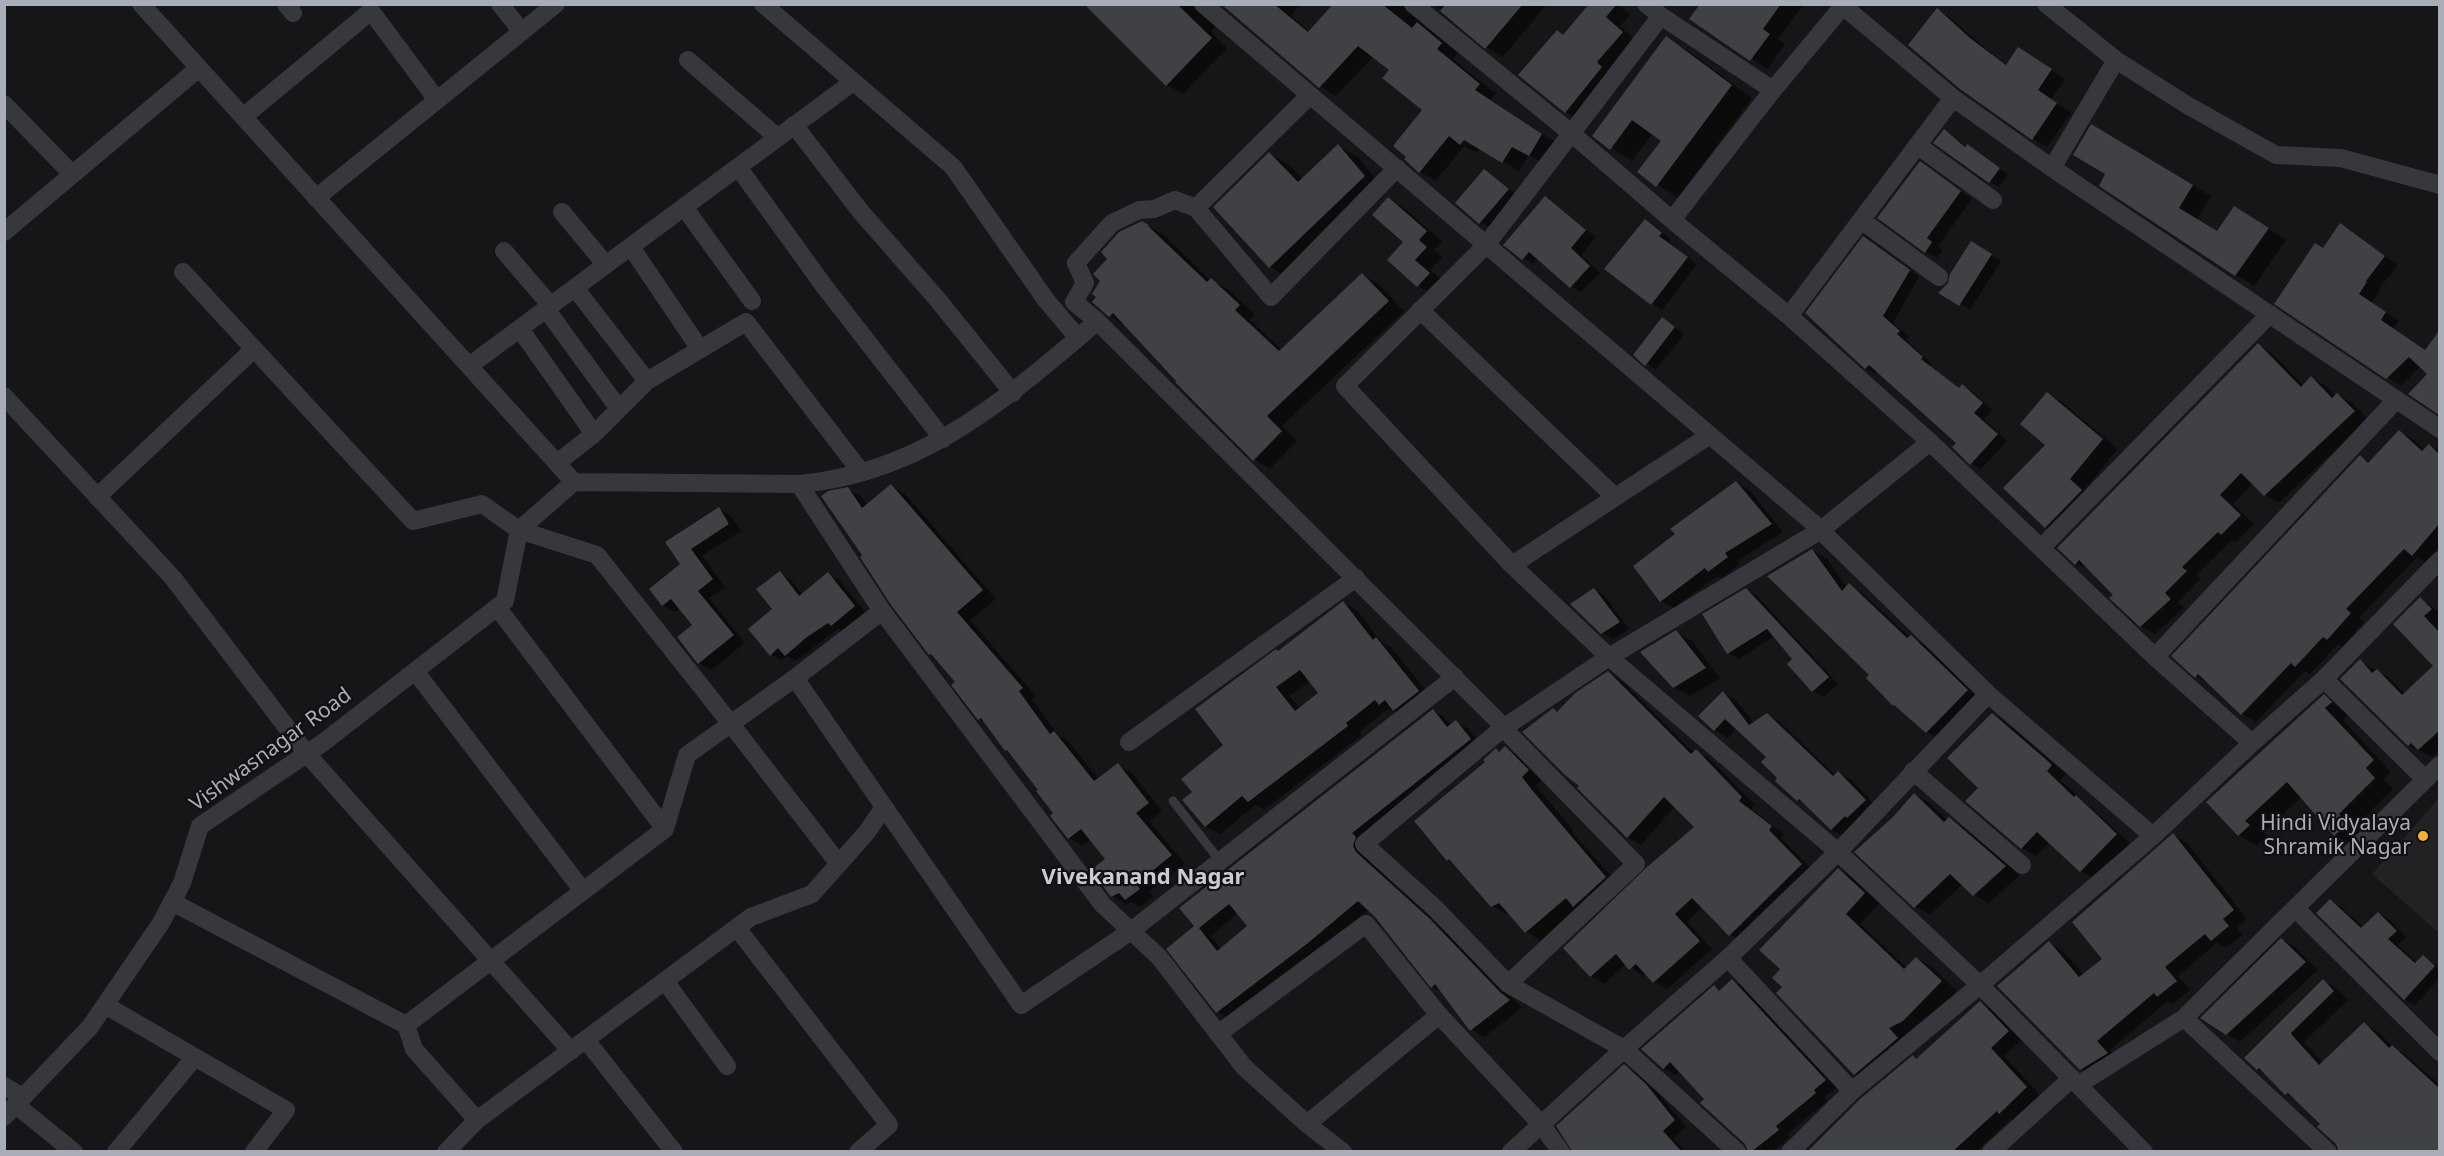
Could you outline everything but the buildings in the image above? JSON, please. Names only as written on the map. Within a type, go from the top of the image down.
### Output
[{"type":"street","points":[[141,4],[574,482]]},
{"type":"street","points":[[500,4],[522,32]]},
{"type":"street","points":[[316,198],[556,4]]},
{"type":"street","points":[[763,4],[953,167],[1046,300],[1078,338]]},
{"type":"street","points":[[1203,4],[1821,530],[1988,694],[2153,836]]},
{"type":"street","points":[[1413,4],[1789,316],[1930,442],[2155,657],[2252,742]]},
{"type":"street","points":[[1646,4],[1773,90]]},
{"type":"street","points":[[2046,4],[2116,60],[2187,105],[2276,155],[2341,158],[2439,185]]},
{"type":"street","points":[[1672,220],[1773,90],[1844,5],[1953,98],[2052,168],[2439,429]]},
{"type":"street","points":[[243,117],[371,11],[437,100]]},
{"type":"street","points":[[1661,16],[1486,245],[1345,386],[1512,565],[1609,657],[1838,852],[1980,985],[2144,1152]]},
{"type":"street","points":[[688,60],[777,137]]},
{"type":"street","points":[[2052,168],[2116,60]]},
{"type":"street","points":[[4,232],[199,68]]},
{"type":"street","points":[[469,366],[853,82]]},
{"type":"street","points":[[1196,208],[1310,95]]},
{"type":"street","points":[[1789,316],[1953,98]]},
{"type":"street","points":[[4,104],[72,174]]},
{"type":"street","points":[[794,125],[861,212],[938,300],[1013,393]]},
{"type":"street","points":[[1917,145],[1992,200]]},
{"type":"street","points":[[738,166],[824,286],[943,439]]},
{"type":"street","points":[[1397,168],[1271,297],[1196,208],[1175,200],[1154,209],[1139,210],[1112,223],[1076,263],[1085,283],[1074,302],[1097,321],[1356,578],[1503,725],[1503,728],[1636,864],[1508,984]]},
{"type":"street","points":[[684,207],[752,301]]},
{"type":"street","points":[[562,212],[606,265]]},
{"type":"street","points":[[1861,220],[1939,277]]},
{"type":"street","points":[[631,247],[700,349]]},
{"type":"street","points":[[504,251],[548,308],[619,409]]},
{"type":"street","points":[[183,272],[413,521],[482,504],[519,530],[597,555],[838,864]]},
{"type":"street","points":[[575,288],[647,381]]},
{"type":"street","points":[[1420,310],[1616,497]]},
{"type":"street","points":[[2041,548],[2270,314]]},
{"type":"street","points":[[665,829],[501,604],[519,530],[574,482],[799,484],[832,482],[912,456],[943,439],[1013,393],[1097,321]]},
{"type":"street","points":[[557,464],[594,434],[647,381],[746,322],[861,472]]},
{"type":"street","points":[[520,329],[594,434]]},
{"type":"street","points":[[97,497],[254,349]]},
{"type":"street","points":[[4,396],[173,578],[307,754],[571,1051]]},
{"type":"street","points":[[2155,657],[2396,400]]},
{"type":"street","points":[[1512,565],[1710,435]]},
{"type":"street","points":[[1737,1152],[1624,1049],[1508,984],[1436,909],[1364,844],[1503,728],[1609,657],[1821,530],[1930,442]]},
{"type":"street","points":[[799,484],[882,611],[1103,905],[1159,957],[1244,1067],[1307,1124],[1343,1152]]},
{"type":"street","points":[[1790,1152],[1852,1091],[1980,985],[2153,836],[2252,742],[2324,679],[2439,560]]},
{"type":"street","points":[[1129,742],[1356,578]]},
{"type":"street","name":"Vishwasnagar Road","points":[[14,1106],[90,1027],[161,923],[182,883],[200,826],[307,754],[501,604]]},
{"type":"street","points":[[406,1025],[665,829],[687,755],[795,678],[882,611]]},
{"type":"street","points":[[415,671],[583,891]]},
{"type":"street","points":[[795,678],[1021,1005],[1131,932],[1455,677]]},
{"type":"street","points":[[2324,679],[2425,779]]},
{"type":"street","points":[[1511,1152],[1728,958],[1838,852],[1988,694]]},
{"type":"street","points":[[1991,1152],[2075,1081],[2184,1018],[2439,765]]},
{"type":"street","points":[[1913,771],[2022,865]]},
{"type":"street","points":[[446,1152],[477,1120],[751,917],[812,894],[867,832],[884,807]]},
{"type":"street","points":[[172,902],[406,1025],[414,1049],[477,1120]]},
{"type":"street","points":[[2295,908],[2439,1052]]},
{"type":"street","points":[[1218,1034],[1366,924],[1439,1015],[1541,1124],[1561,1152]]},
{"type":"street","points":[[737,928],[889,1125],[858,1152]]},
{"type":"street","points":[[1728,958],[1852,1091]]},
{"type":"street","points":[[665,981],[727,1066]]},
{"type":"street","points":[[105,1005],[286,1110],[254,1152]]},
{"type":"street","points":[[1307,1124],[1439,1015]]},
{"type":"street","points":[[2184,1018],[2328,1152]]},
{"type":"street","points":[[586,1040],[674,1152]]},
{"type":"street","points":[[116,1152],[195,1057]]},
{"type":"street","points":[[4,1086],[14,1106],[74,1152]]},
{"type":"lane","points":[[1173,801],[1220,861]]},
{"type":"shaded area","name":"Hindi Vidyalaya Shramik Nagar","points":[[2439,798],[2440,932],[2439,933],[2372,874]]},
{"type":"place","name":"Hindi Vidyalaya Shramik Nagar","points":[[2423,836]]},
{"type":"district","name":"Vivekanand Nagar","points":[[1143,878]]}]
